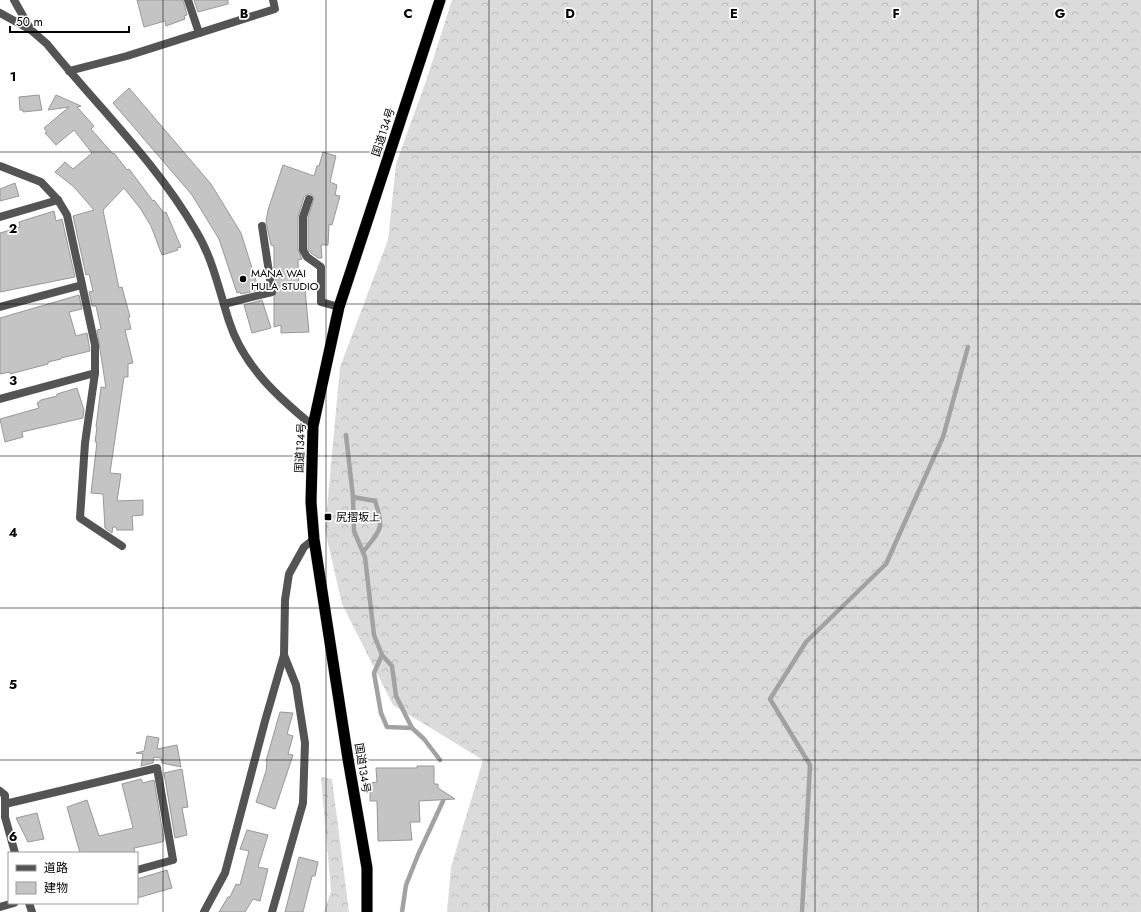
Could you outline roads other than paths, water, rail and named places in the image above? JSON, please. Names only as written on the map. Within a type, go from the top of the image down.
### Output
[{"type":"highway","name":"国道134号","points":[[367,912],[366,868],[314,539],[311,502],[313,426],[339,307],[440,0]]},
{"type":"street","points":[[14,0],[32,30]]},
{"type":"street","points":[[188,0],[198,33]]},
{"type":"street","points":[[69,71],[127,56],[275,9],[273,0]]},
{"type":"street","points":[[0,13],[32,30],[47,44],[164,182],[186,216],[211,262],[229,321],[240,348],[270,390],[313,426]]},
{"type":"street","points":[[0,166],[41,182],[58,200],[67,215],[95,345],[95,373],[85,443],[80,518],[122,546]]},
{"type":"street","points":[[310,199],[303,217],[304,250],[307,257],[321,267],[321,302],[339,307]]},
{"type":"street","points":[[0,217],[58,200]]},
{"type":"street","points":[[224,304],[272,292],[262,226]]},
{"type":"street","points":[[0,307],[82,285]]},
{"type":"street","points":[[0,400],[95,373]]},
{"type":"street","points":[[204,912],[226,873],[284,655],[285,600],[289,574],[304,547],[314,539]]},
{"type":"street","points":[[272,912],[303,803],[305,743],[296,685],[284,655]]},
{"type":"street","points":[[5,804],[157,768],[173,860],[138,870]]},
{"type":"street","points":[[0,791],[5,795],[2,818],[15,852]]},
{"type":"street","points":[[0,907],[10,904]]},
{"type":"waterway","points":[[802,912],[810,765],[770,699],[806,642],[886,564],[943,437],[968,347]]},
{"type":"waterway","points":[[346,435],[353,497],[354,531],[365,557],[374,635],[382,655],[374,673],[381,713],[387,727],[412,728],[424,739],[440,760]]},
{"type":"waterway","points":[[353,497],[375,501],[380,518],[377,534],[363,552]]},
{"type":"waterway","points":[[382,655],[392,666],[396,696],[412,728]]},
{"type":"waterway","points":[[402,912],[406,885],[443,801]]},
{"type":"place","name":"MANA WAI HULA STUDIO","points":[[243,279]]},
{"type":"place","name":"尻摺坂上","points":[[328,517]]}]
